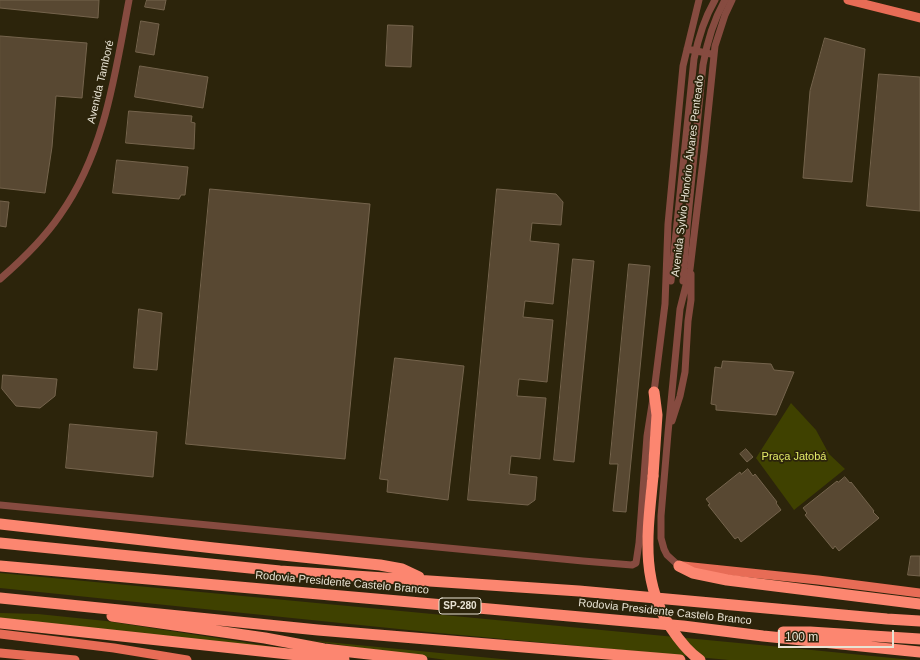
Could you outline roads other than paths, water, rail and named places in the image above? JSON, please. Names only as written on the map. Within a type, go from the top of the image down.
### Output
[{"type":"highway","points":[[654,392],[656,415],[648,556],[649,574],[655,597],[665,619],[678,639],[700,660]]},
{"type":"highway","points":[[0,524],[380,565],[402,569],[427,580]]},
{"type":"highway","points":[[0,543],[280,571],[578,591],[920,621]]},
{"type":"highway","name":"Rodovia Presidente Castelo Branco","points":[[0,566],[683,626],[763,636],[920,652]]},
{"type":"highway","points":[[678,566],[693,573],[720,579],[920,604]]},
{"type":"highway","points":[[0,598],[318,630],[680,660]]},
{"type":"highway","points":[[37,601],[123,618],[265,638],[324,649],[422,660]]},
{"type":"highway","points":[[0,623],[344,660]]},
{"type":"highway","points":[[763,636],[784,632],[810,632],[920,639]]},
{"type":"main road","points":[[848,0],[920,18]]},
{"type":"main road","points":[[678,566],[818,580],[920,593]]},
{"type":"main road","points":[[0,632],[108,635]]},
{"type":"main road","points":[[0,632],[187,660]]},
{"type":"main road","points":[[0,653],[75,660]]},
{"type":"street","name":"Avenida Tamboré","points":[[0,279],[30,252],[55,222],[69,201],[85,170],[101,131],[110,100],[129,0]]},
{"type":"street","name":"Avenida Sylvio Honório Álvares Penteado","points":[[0,506],[632,565],[636,563],[647,436],[665,304],[668,224],[684,66],[699,0]]},
{"type":"street","points":[[665,304],[671,281],[696,48],[715,0]]},
{"type":"street","points":[[680,309],[686,227],[706,44],[712,25],[725,0]]},
{"type":"street","name":"Avenida Sylvio Honório Álvares Penteado","points":[[678,566],[667,555],[661,538],[661,516],[668,433],[680,309],[690,269],[714,54],[718,34],[732,0]]},
{"type":"street","points":[[687,49],[714,54]]},
{"type":"street","points":[[668,433],[680,396],[684,372],[691,300],[690,269]]},
{"type":"park label","name":"Praça Jatobá","points":[[794,457]]}]
